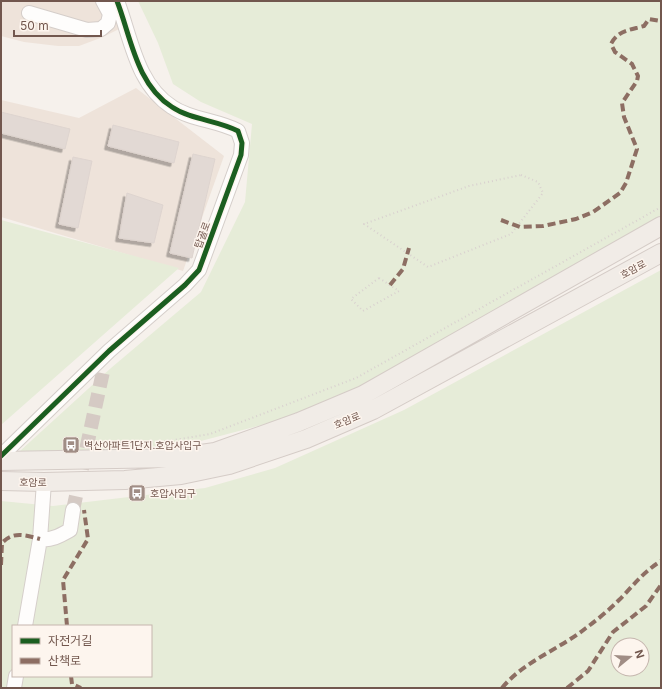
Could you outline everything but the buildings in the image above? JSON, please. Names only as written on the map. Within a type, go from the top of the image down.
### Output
[{"type":"main road","points":[[1,461],[173,458],[215,452],[292,425],[363,395],[661,226]]},
{"type":"main road","name":"호암로","points":[[1,481],[44,482],[125,480],[181,475],[229,465],[306,440],[373,410],[661,253]]},
{"type":"street","points":[[29,13],[88,30],[101,29],[108,23],[110,14],[103,1]]},
{"type":"street","name":"탑골로","points":[[1,456],[109,351],[185,285],[199,270],[241,155],[242,143],[238,131],[225,124],[196,117],[172,108],[156,94],[145,79],[117,1]]},
{"type":"street","points":[[104,367],[109,351]]},
{"type":"street","points":[[24,625],[40,539],[44,482]]},
{"type":"street","points":[[40,539],[52,539],[70,530],[73,510]]},
{"type":"street","points":[[14,688],[16,677]]},
{"type":"path","points":[[521,174],[538,182],[543,193],[511,234],[428,267],[364,224],[469,186],[521,174]]},
{"type":"path","points":[[109,443],[168,441],[210,434],[356,378],[661,207]]},
{"type":"path","points":[[379,278],[399,291],[362,311],[351,299],[379,278]]},
{"type":"shaded area","points":[[1,1],[111,1],[119,29],[79,46],[58,46],[24,42],[1,36]]},
{"type":"shaded area","points":[[136,88],[224,156],[183,271],[1,217],[1,100],[79,118]]},
{"type":"green space","points":[[138,1],[661,1],[661,220],[447,345],[307,413],[182,446],[70,452],[20,451],[111,368],[201,292],[245,202],[252,124],[201,102],[173,84],[158,43]]},
{"type":"green space","points":[[1,220],[179,268],[1,425]]},
{"type":"green space","points":[[661,270],[661,688],[1,688],[1,501],[53,506],[205,488],[275,468],[404,410]]},
{"type":"tunnel","points":[[73,510],[104,367]]},
{"type":"marked path","points":[[501,220],[520,227],[543,226],[576,219],[593,212],[620,193],[626,183],[637,149],[624,117],[622,103],[637,81],[638,76],[632,64],[615,52],[611,44],[621,33],[644,26],[649,19],[661,21]]},
{"type":"marked path","points":[[390,285],[403,269],[409,248]]},
{"type":"marked path","points":[[67,625],[63,580],[88,539],[84,510]]},
{"type":"marked path","points":[[1,565],[2,543],[6,539],[15,535],[29,536],[40,539]]},
{"type":"marked path","points":[[502,688],[521,670],[576,636],[594,622],[615,604],[643,574],[661,561]]},
{"type":"marked path","points":[[567,688],[588,671],[613,632],[646,606],[661,585]]},
{"type":"marked path","points":[[71,677],[72,684],[81,688]]},
{"type":"cycle path","points":[[1,456],[109,351],[185,285],[199,270],[241,155],[242,143],[238,131],[222,124],[187,115],[179,111],[160,97],[150,86],[136,59],[117,1]]},
{"type":"place","name":"벽산아파트1단지.호압사입구","points":[[71,445]]},
{"type":"place","name":"호압사입구","points":[[137,493]]}]
